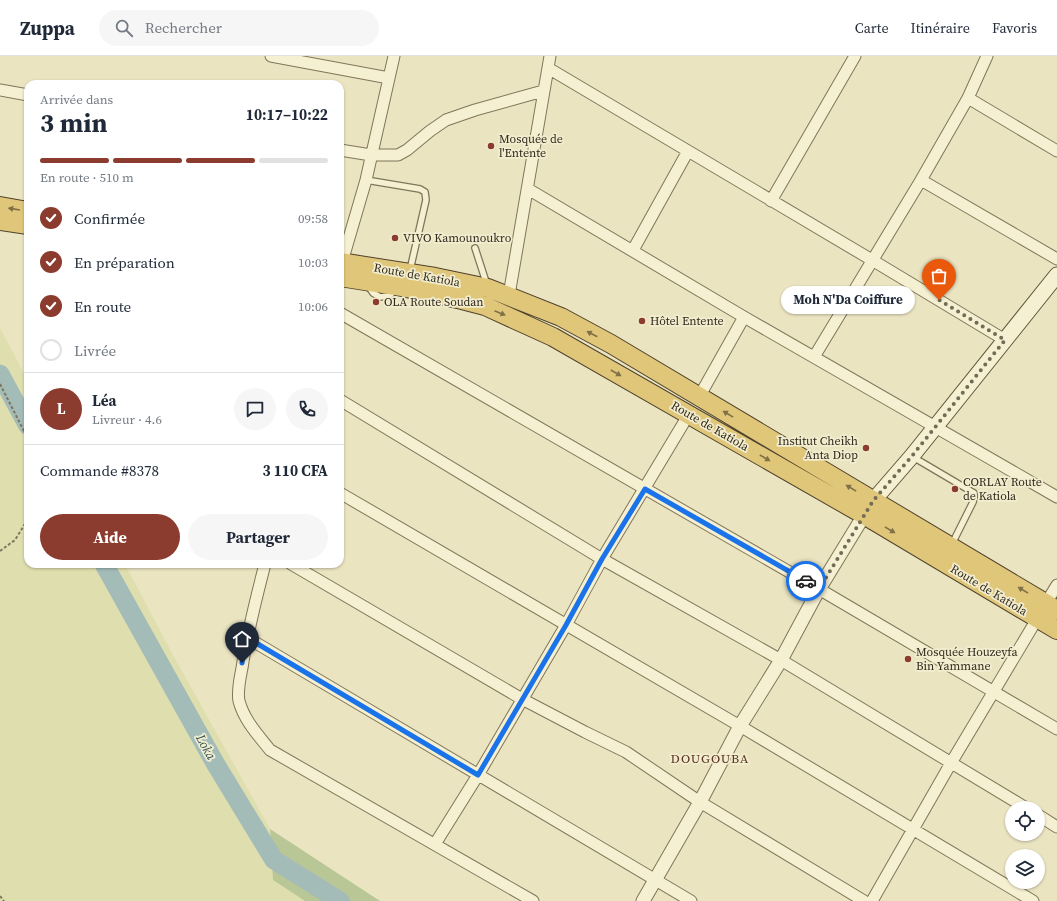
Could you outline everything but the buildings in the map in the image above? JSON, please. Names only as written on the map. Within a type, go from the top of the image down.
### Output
[{"type":"highway","points":[[0,206],[24,210]]},
{"type":"highway","points":[[0,221],[24,224]]},
{"type":"highway","name":"Route de Katiola","points":[[344,268],[406,280],[488,288],[567,320],[611,344],[699,397],[1037,619],[1057,630]]},
{"type":"highway","name":"Route de Katiola","points":[[344,269],[364,281],[406,280],[462,300],[485,306],[553,337],[688,414],[868,508],[951,546],[1052,606]]},
{"type":"main road","points":[[868,508],[936,427],[1057,275]]},
{"type":"street","points":[[271,56],[389,78]]},
{"type":"street","points":[[344,257],[366,180],[394,56]]},
{"type":"street","points":[[508,295],[550,56]]},
{"type":"street","points":[[771,201],[855,56]]},
{"type":"street","points":[[814,357],[921,180],[968,98],[987,56]]},
{"type":"street","points":[[548,68],[1005,340]]},
{"type":"street","points":[[0,90],[24,94]]},
{"type":"street","points":[[344,151],[371,155],[398,154],[407,150],[430,130],[446,120],[474,110],[543,91]]},
{"type":"street","points":[[968,98],[1057,151]]},
{"type":"street","points":[[632,250],[688,151]]},
{"type":"street","points":[[921,180],[1057,259]]},
{"type":"street","points":[[528,188],[744,317],[1057,497]]},
{"type":"street","points":[[344,315],[819,589],[1057,729]]},
{"type":"street","points":[[699,397],[744,317]]},
{"type":"street","points":[[344,402],[602,559],[781,660],[1014,801]]},
{"type":"street","points":[[435,844],[478,775],[566,625],[602,559],[645,489],[688,414]]},
{"type":"street","points":[[344,495],[740,726],[1033,901]]},
{"type":"street","points":[[642,901],[700,802],[740,726],[781,660],[819,589],[868,508]]},
{"type":"street","points":[[264,568],[246,637],[238,689],[239,701],[246,718],[255,732],[270,750],[533,901]]},
{"type":"street","points":[[299,568],[522,699],[626,752],[700,802],[864,901]]},
{"type":"street","points":[[1052,606],[1057,585]]},
{"type":"street","points":[[872,901],[1037,619]]},
{"type":"street","points":[[246,637],[691,901]]},
{"type":"street","points":[[1045,819],[1057,827]]},
{"type":"lane","points":[[366,180],[420,189],[425,192],[426,200],[406,280]]},
{"type":"lane","points":[[475,248],[488,288]]},
{"type":"lane","points":[[912,456],[974,493],[974,498],[951,546]]},
{"type":"path","points":[[0,384],[24,431]]},
{"type":"path","points":[[0,552],[15,540],[24,525]]},
{"type":"path","points":[[0,896],[4,901]]},
{"type":"green space","points":[[0,328],[24,373],[24,568],[127,568],[173,655],[270,829],[273,880],[305,901],[0,901]]},
{"type":"green space","points":[[270,829],[380,901],[305,901],[273,880]]},
{"type":"waterway","name":"Loka","points":[[0,374],[24,419]]},
{"type":"waterway","name":"Loka","points":[[106,568],[215,763],[274,860],[340,901]]},
{"type":"way so far","points":[[806,581],[819,589],[873,501],[912,456],[1005,340],[939,300]]},
{"type":"place","name":"Mosquée de l'Entente","points":[[491,146]]},
{"type":"place","name":"VIVO Kamounoukro","points":[[395,238]]},
{"type":"place","name":"Moh N'Da Coiffure","points":[[939,300]]},
{"type":"place","name":"OLA Route Soudan","points":[[376,302]]},
{"type":"place","name":"Hôtel Entente","points":[[642,321]]},
{"type":"place","name":"Institut Cheikh Anta Diop","points":[[866,448]]},
{"type":"place","name":"CORLAY Route de Katiola","points":[[955,489]]},
{"type":"place","name":"Mosquée Houzeyfa Bin Yammane","points":[[908,659]]},
{"type":"district","name":"DOUGOUBA","points":[[710,758]]},
{"type":"route","points":[[242,663],[246,637],[478,775],[566,625],[602,559],[645,489],[806,581]]}]
